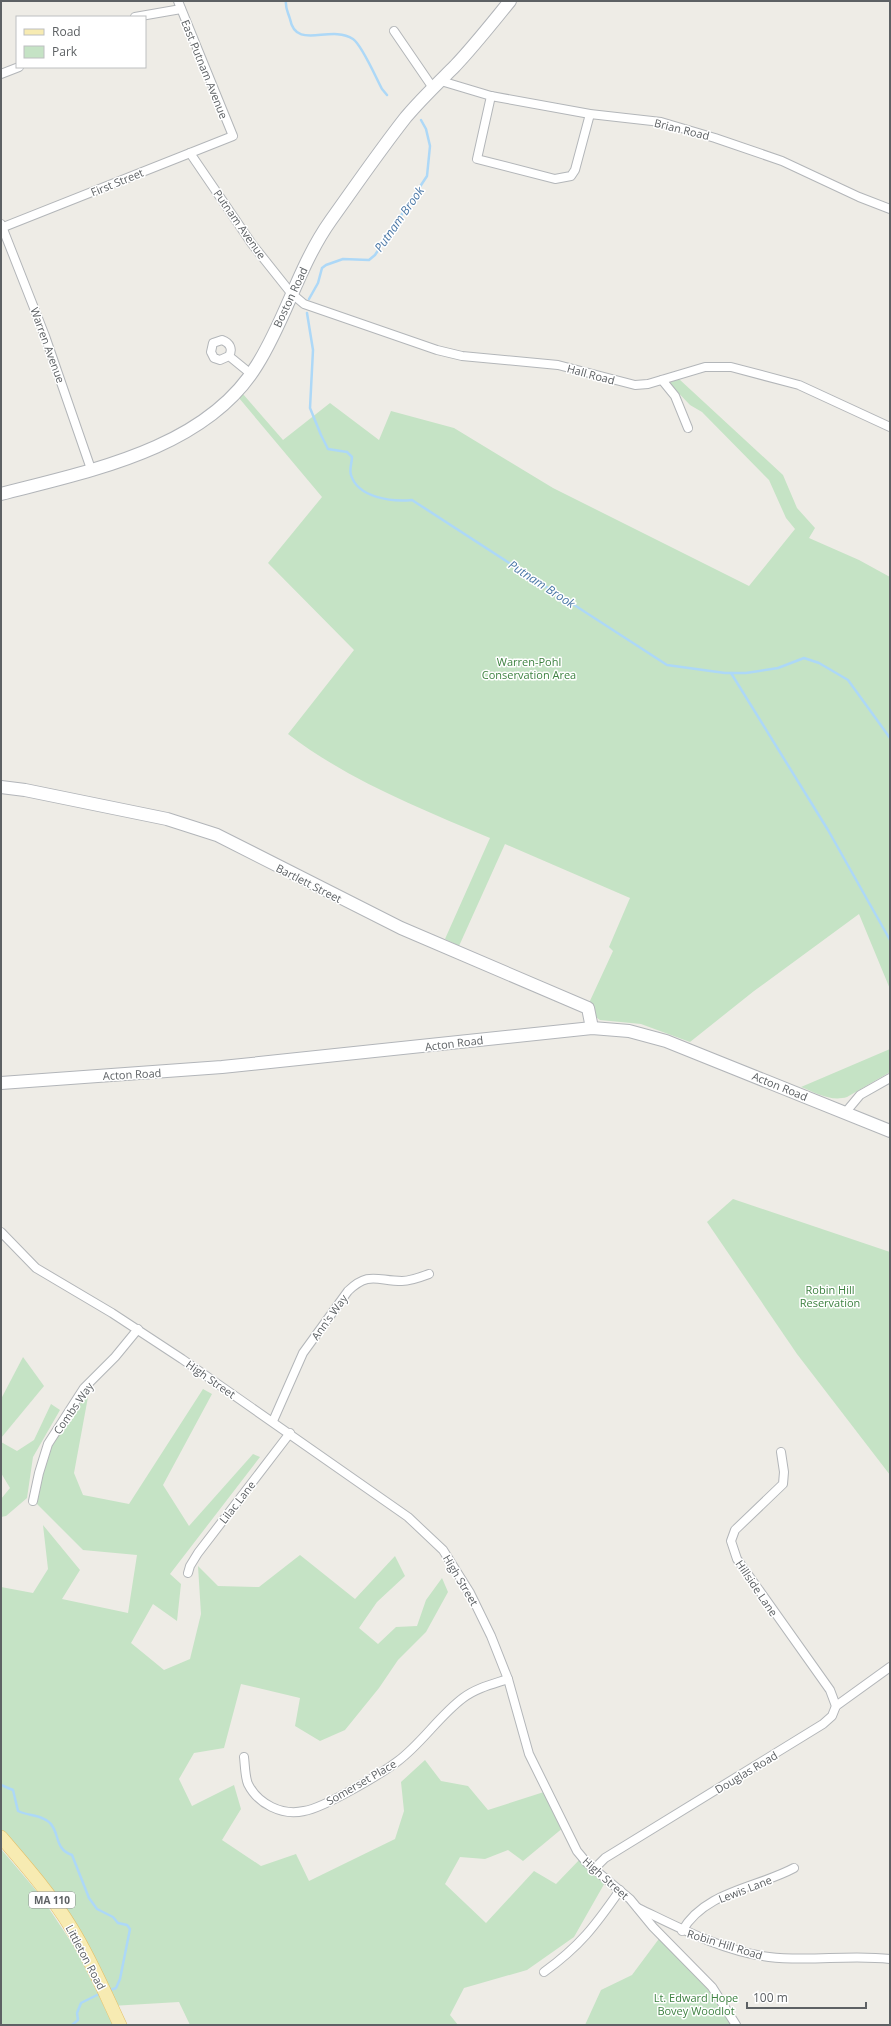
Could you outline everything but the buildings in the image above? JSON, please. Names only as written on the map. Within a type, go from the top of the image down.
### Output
[{"type":"main road","name":"Boston Road","points":[[1,494],[91,469],[146,450],[182,434],[226,403],[251,374],[267,348],[310,254],[330,222],[403,121],[470,50],[510,1]]},
{"type":"main road","name":"Bartlett Street","points":[[1,787],[40,793],[166,819],[217,835],[401,928],[588,1008],[592,1028]]},
{"type":"main road","name":"Acton Road","points":[[1,1082],[215,1068],[592,1028],[629,1031],[666,1041],[890,1131]]},
{"type":"main road","name":"Littleton Road","points":[[1,1837],[55,1904],[72,1929],[94,1969],[120,2025]]},
{"type":"street","points":[[139,16],[179,5]]},
{"type":"street","name":"East Putnam Avenue","points":[[179,5],[233,136]]},
{"type":"street","points":[[394,31],[437,84]]},
{"type":"street","points":[[1,74],[16,68]]},
{"type":"street","name":"Brian Road","points":[[437,84],[491,96],[590,114],[661,122],[715,138],[782,161],[859,197],[890,209]]},
{"type":"street","points":[[491,96],[477,159],[555,179],[564,179],[571,176],[575,170],[590,114]]},
{"type":"street","name":"First Street","points":[[2,226],[233,136]]},
{"type":"street","name":"Putnam Avenue","points":[[190,153],[252,244],[291,293]]},
{"type":"street","name":"Warren Avenue","points":[[2,226],[45,336],[91,469]]},
{"type":"street","name":"Hall Road","points":[[291,293],[304,304],[437,350],[462,356],[558,365],[637,386],[705,367],[732,367],[799,384],[890,427]]},
{"type":"street","points":[[229,356],[251,374]]},
{"type":"street","points":[[662,380],[675,396],[688,428]]},
{"type":"street","points":[[845,1112],[860,1095],[890,1078]]},
{"type":"street","name":"High Street","points":[[1,1232],[36,1268],[138,1329],[290,1433],[408,1517],[443,1550],[470,1593],[491,1636],[508,1679],[521,1730],[534,1765],[571,1840],[582,1857],[620,1890],[638,1908],[652,1927],[712,1987],[736,2025]]},
{"type":"street","name":"Ann's Way","points":[[273,1422],[303,1353],[348,1291],[355,1284],[369,1277],[403,1281],[429,1274]]},
{"type":"street","name":"Combs Way","points":[[34,1501],[39,1473],[48,1444],[84,1388],[115,1357],[138,1329]]},
{"type":"street","name":"Lilac Lane","points":[[188,1572],[198,1553],[290,1433]]},
{"type":"street","name":"Hillside Lane","points":[[781,1452],[784,1472],[783,1484],[735,1530],[732,1535],[732,1547],[737,1558],[769,1606],[830,1690],[836,1706]]},
{"type":"street","name":"Douglas Road","points":[[594,1869],[604,1858],[823,1724],[832,1716],[836,1706],[890,1667]]},
{"type":"street","name":"Somerset Place","points":[[244,1757],[248,1783],[258,1799],[277,1810],[304,1812],[327,1802],[398,1761],[465,1696],[508,1679]]},
{"type":"street","name":"Lewis Lane","points":[[682,1931],[688,1922],[702,1909],[720,1898],[779,1876],[794,1868]]},
{"type":"street","points":[[544,1972],[576,1948],[600,1920],[620,1890]]},
{"type":"street","name":"Robin Hill Road","points":[[638,1908],[682,1931],[701,1938],[765,1956],[890,1959]]},
{"type":"green space","name":"Warren-Pohl Conservation Area","points":[[679,379],[783,475],[797,508],[815,528],[809,538],[859,560],[890,577],[890,989],[859,914],[754,991],[690,1042],[641,1024],[600,1020],[596,1017],[589,1003],[613,951],[609,947],[630,898],[505,844],[459,946],[445,939],[490,838],[412,804],[360,779],[335,766],[288,734],[354,650],[268,563],[322,497],[239,398],[243,394],[283,440],[330,403],[379,440],[391,411],[454,428],[553,488],[749,586],[795,529],[786,518],[769,480],[702,412],[690,405],[669,383]]},
{"type":"green space","points":[[890,1049],[890,1072],[847,1097],[829,1098],[801,1087]]},
{"type":"green space","name":"Robin Hill Reservation","points":[[733,1199],[890,1252],[890,1475],[797,1354],[707,1222]]},
{"type":"green space","points":[[23,1357],[44,1386],[1,1438],[1,1399]]},
{"type":"green space","points":[[203,1389],[212,1394],[163,1485],[189,1526],[253,1454],[260,1457],[170,1574],[181,1584],[177,1621],[153,1604],[131,1643],[164,1670],[190,1659],[201,1614],[198,1566],[218,1586],[259,1587],[300,1555],[355,1599],[395,1556],[405,1576],[377,1602],[359,1628],[378,1644],[396,1627],[417,1626],[426,1600],[442,1578],[448,1592],[426,1632],[398,1660],[379,1688],[345,1730],[320,1741],[295,1726],[300,1698],[241,1684],[224,1748],[194,1753],[179,1779],[192,1806],[234,1785],[241,1809],[222,1840],[261,1866],[296,1854],[309,1881],[395,1839],[404,1811],[401,1782],[425,1760],[441,1781],[468,1786],[488,1810],[547,1791],[564,1827],[523,1861],[508,1850],[485,1859],[460,1857],[445,1884],[486,1923],[534,1871],[556,1884],[582,1857],[607,1879],[574,1937],[527,1970],[464,1988],[450,2015],[458,2025],[190,2025],[179,2002],[111,2006],[94,1969],[1,1837],[1,1587],[33,1593],[48,1569],[43,1525],[80,1570],[62,1599],[128,1613],[137,1555],[83,1550],[36,1503],[48,1444],[69,1413],[88,1397],[74,1473],[83,1495],[129,1504]]},
{"type":"green space","points":[[51,1404],[60,1410],[33,1457],[27,1498],[6,1516],[1,1517],[1,1499],[10,1488],[1,1473],[1,1442],[17,1451],[34,1440]]},
{"type":"green space","points":[[1,1849],[40,1895],[77,1951],[113,2025],[1,2025]]},
{"type":"green space","name":"Lt. Edward Hope Bovey Woodlot","points":[[661,1936],[712,1987],[736,2025],[585,2025],[601,1990],[632,1975]]},
{"type":"waterway","name":"Putnam Brook","points":[[286,1],[286,8],[293,28],[299,34],[344,35],[357,42],[369,62],[382,89],[387,95]]},
{"type":"waterway","name":"Putnam Brook","points":[[309,299],[318,283],[322,268],[326,265],[343,259],[369,260],[375,255],[427,176],[430,146],[426,129],[421,120]]},
{"type":"waterway","name":"Putnam Brook","points":[[307,313],[313,350],[310,408],[328,449],[347,452],[352,457],[350,473],[355,483],[361,489],[368,494],[386,499],[412,500],[667,665],[725,673],[746,673],[778,668],[804,658],[819,663],[848,680],[890,738]]},
{"type":"waterway","points":[[731,673],[828,830],[890,940]]},
{"type":"waterway","points":[[1,1785],[13,1790],[18,1811],[43,1818],[50,1823],[62,1849],[72,1855],[89,1898],[97,1909],[113,1917],[118,1923],[127,1925],[130,1929],[120,1979],[116,1988],[108,1991]]},
{"type":"waterway","points":[[72,2025],[78,2020],[77,2013],[81,2003],[101,1993]]}]
